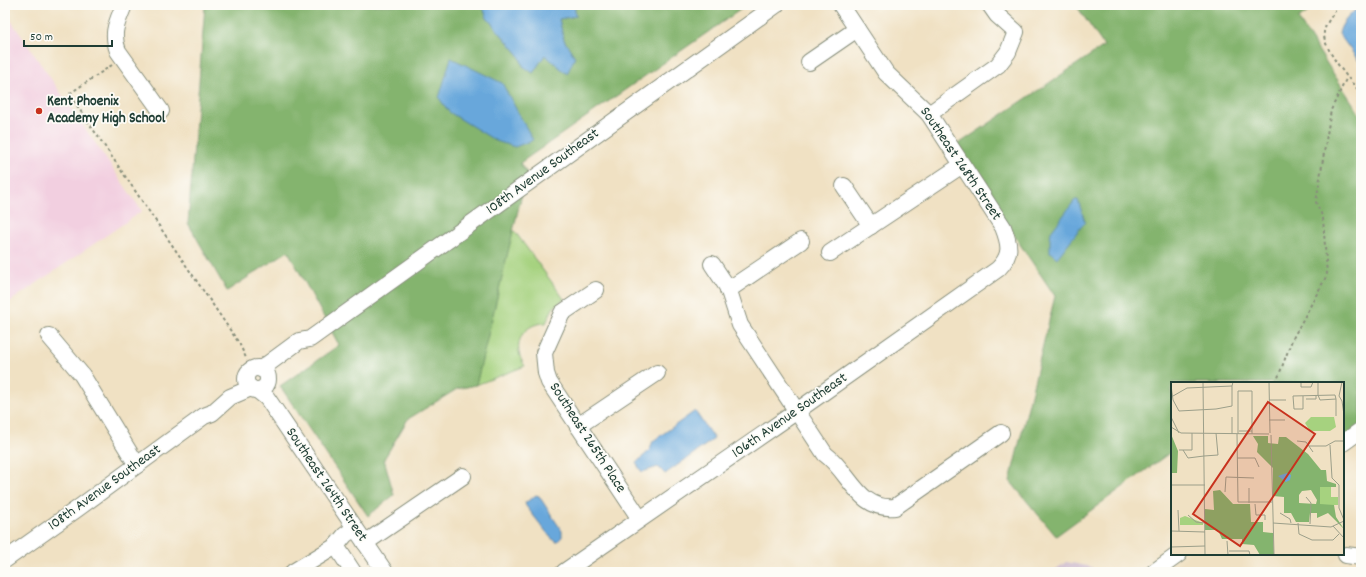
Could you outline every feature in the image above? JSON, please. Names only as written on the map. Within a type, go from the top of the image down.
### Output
[{"type":"street","points":[[124,5],[114,33],[114,40],[123,58],[161,111]]},
{"type":"street","name":"108th Avenue Southeast","points":[[5,560],[204,416],[205,406],[220,392],[259,384],[304,350],[310,340],[776,5]]},
{"type":"street","name":"Southeast 268th Street","points":[[841,5],[886,73],[929,114],[1003,227],[1008,244],[1008,254]]},
{"type":"street","points":[[929,114],[998,65],[1008,52],[1016,32],[997,15],[990,5]]},
{"type":"street","points":[[809,62],[857,29]]},
{"type":"street","points":[[830,253],[962,165]]},
{"type":"street","points":[[844,186],[871,226]]},
{"type":"street","points":[[728,290],[801,241]]},
{"type":"street","name":"106th Avenue Southeast","points":[[564,572],[797,412],[998,269],[1006,260],[1008,254]]},
{"type":"street","points":[[712,264],[728,290],[740,325],[825,454],[836,462],[860,496],[878,506],[895,507],[1001,433]]},
{"type":"street","name":"Southeast 265th Place","points":[[596,290],[562,312],[544,353],[546,373],[548,382],[640,519]]},
{"type":"street","points":[[49,336],[82,375],[138,465]]},
{"type":"street","points":[[578,426],[657,373]]},
{"type":"street","name":"Southeast 264th Street","points":[[259,384],[385,572]]},
{"type":"street","points":[[1344,441],[1361,430]]},
{"type":"street","points":[[365,543],[463,476]]},
{"type":"street","points":[[293,572],[336,546],[345,535],[355,528]]},
{"type":"street","points":[[336,546],[352,572]]},
{"type":"street","points":[[1154,572],[1178,555]]},
{"type":"path","points":[[1339,5],[1324,31],[1323,40],[1347,77],[1361,93]]},
{"type":"path","points":[[123,58],[69,94],[235,337],[247,360]]},
{"type":"path","points":[[1276,382],[1292,340],[1327,275],[1323,218],[1316,202],[1331,110],[1347,77]]},
{"type":"shaded area","name":"Kent Phoenix Academy High School","points":[[5,12],[142,211],[5,305]]},
{"type":"shaded area","points":[[1066,562],[1092,567],[1095,572],[1052,572]]},
{"type":"green space","points":[[205,5],[482,5],[487,18],[519,55],[523,66],[533,73],[545,55],[575,57],[564,40],[559,19],[576,16],[574,5],[747,5],[520,163],[527,173],[476,385],[457,389],[408,419],[384,459],[394,495],[368,516],[280,386],[339,345],[288,251],[227,291],[188,223]]},
{"type":"green space","points":[[1076,5],[1318,5],[1298,19],[1361,116],[1361,261],[1356,270],[1361,278],[1361,430],[1344,441],[1344,382],[1171,382],[1171,452],[1056,536],[1010,481],[1055,296],[954,147],[1104,46]]},
{"type":"green space","points":[[513,229],[564,299],[553,308],[546,323],[537,324],[530,327],[521,337],[519,351],[525,366],[476,385]]},
{"type":"water","points":[[482,5],[574,5],[576,16],[559,19],[564,40],[575,57],[567,74],[545,55],[533,73],[523,66],[519,55],[487,18]]},
{"type":"water","points":[[1361,5],[1361,64],[1339,34],[1344,22]]},
{"type":"water","points":[[451,58],[502,83],[533,140],[515,147],[496,141],[449,112],[439,98]]},
{"type":"water","points":[[1075,200],[1078,200],[1085,222],[1057,258],[1050,252],[1051,232]]},
{"type":"water","points":[[695,411],[714,439],[665,474],[658,467],[642,472],[636,463],[649,451],[653,441]]},
{"type":"water","points":[[536,495],[539,496],[562,531],[562,537],[557,542],[551,538],[526,506],[525,503]]},
{"type":"place","name":"Kent Phoenix Academy High School","points":[[39,111]]}]
